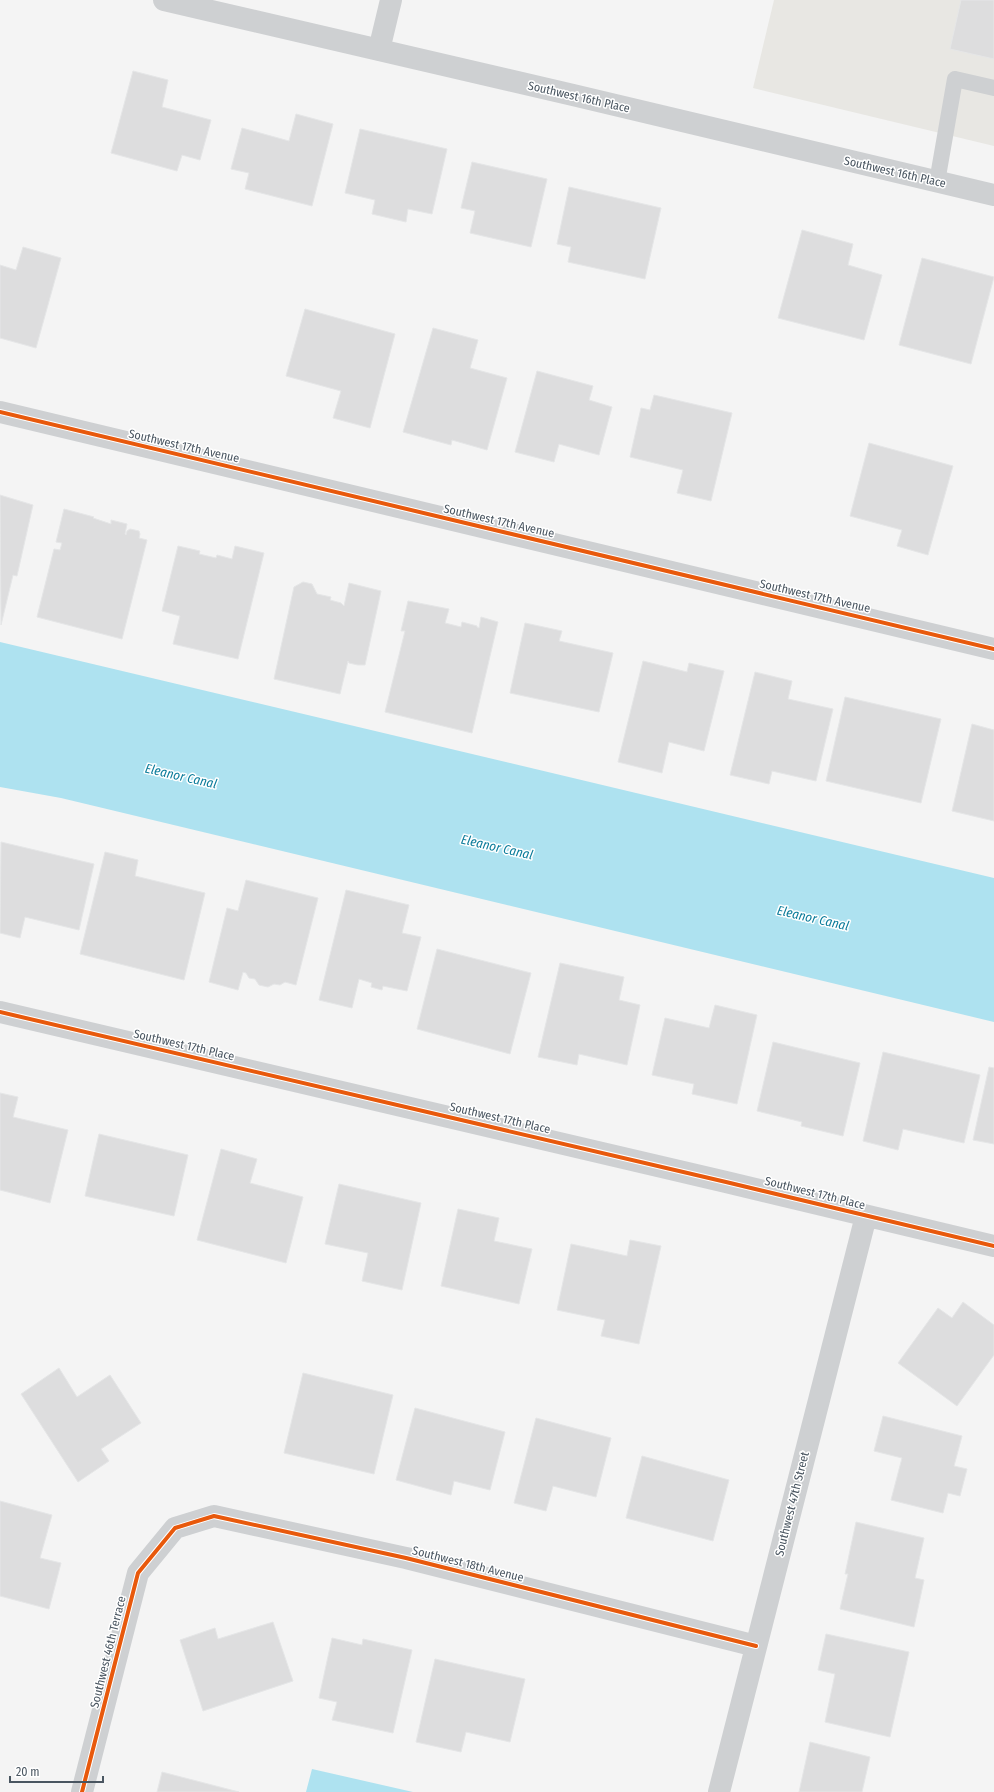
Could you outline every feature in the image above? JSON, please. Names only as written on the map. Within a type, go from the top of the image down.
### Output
[{"type":"street","name":"Southwest 16th Place","points":[[164,0],[994,195]]},
{"type":"street","points":[[379,50],[391,0]]},
{"type":"street","name":"Southwest 17th Avenue","points":[[0,412],[994,649]]},
{"type":"street","name":"Southwest 17th Place","points":[[0,1012],[994,1246]]},
{"type":"street","name":"Southwest 47th Street","points":[[719,1792],[866,1216]]},
{"type":"street","name":"Southwest 18th Avenue","points":[[175,1528],[214,1516],[406,1558],[756,1646]]},
{"type":"street","name":"Southwest 46th Terrace","points":[[82,1792],[138,1574],[175,1528]]},
{"type":"lane","points":[[937,182],[954,79],[994,88]]},
{"type":"shaded area","points":[[774,0],[994,0],[994,146],[753,88]]},
{"type":"water","name":"Eleanor Canal","points":[[0,642],[994,878],[994,1022],[61,798],[0,787]]},
{"type":"water","points":[[312,1769],[413,1792],[306,1792]]},
{"type":"building","points":[[961,0],[994,0],[994,59],[950,49]]},
{"type":"building","points":[[133,71],[168,80],[162,107],[211,120],[200,160],[182,155],[177,171],[111,153]]},
{"type":"building","points":[[296,114],[333,124],[312,206],[245,189],[249,173],[231,169],[242,128],[289,141]]},
{"type":"building","points":[[360,129],[447,149],[432,214],[408,209],[406,222],[372,214],[375,200],[345,193]]},
{"type":"building","points":[[472,162],[547,179],[531,247],[470,233],[475,211],[461,208]]},
{"type":"building","points":[[569,187],[661,208],[645,279],[568,262],[571,247],[557,244]]},
{"type":"building","points":[[802,230],[853,244],[848,265],[882,275],[864,340],[778,318]]},
{"type":"building","points":[[23,247],[61,258],[36,348],[0,338],[0,265],[16,270]]},
{"type":"building","points":[[922,258],[994,277],[971,364],[899,345]]},
{"type":"building","points":[[305,309],[395,334],[370,428],[333,418],[341,391],[286,376]]},
{"type":"building","points":[[433,328],[478,340],[470,368],[507,378],[487,450],[452,440],[451,445],[403,432]]},
{"type":"building","points":[[537,371],[593,386],[589,400],[612,407],[599,455],[559,444],[554,462],[515,452]]},
{"type":"building","points":[[654,395],[732,413],[711,501],[677,493],[683,470],[630,457],[641,408],[650,410]]},
{"type":"building","points":[[869,443],[953,466],[928,555],[897,546],[902,530],[850,516]]},
{"type":"building","points":[[0,495],[33,505],[17,576],[13,575],[1,625]]},
{"type":"building","points":[[64,509],[94,517],[93,518],[111,524],[111,520],[127,524],[126,535],[127,531],[130,529],[139,531],[139,538],[147,540],[122,639],[37,617],[54,549],[60,550],[62,543],[56,542]]},
{"type":"building","points":[[178,546],[200,551],[199,554],[216,558],[217,555],[232,559],[235,546],[264,553],[238,659],[173,644],[180,616],[162,611]]},
{"type":"building","points":[[303,582],[312,584],[317,594],[331,597],[330,600],[341,603],[344,606],[349,583],[381,591],[365,665],[349,663],[348,661],[340,694],[274,679],[294,587]]},
{"type":"building","points":[[408,601],[449,609],[445,623],[461,627],[462,622],[477,626],[479,628],[481,617],[498,622],[472,733],[385,712],[405,631],[401,631]]},
{"type":"building","points":[[525,623],[562,631],[559,641],[613,653],[599,712],[510,693]]},
{"type":"building","points":[[643,661],[687,672],[689,663],[724,671],[704,751],[669,742],[662,773],[618,762]]},
{"type":"building","points":[[755,672],[792,681],[788,699],[833,709],[816,781],[772,771],[769,784],[730,775]]},
{"type":"building","points":[[845,697],[941,719],[921,803],[826,781]]},
{"type":"building","points":[[972,724],[994,730],[994,821],[952,811]]},
{"type":"building","points":[[1,842],[94,864],[79,930],[25,917],[20,938],[0,933]]},
{"type":"building","points":[[105,852],[138,860],[135,876],[205,893],[184,980],[80,954]]},
{"type":"building","points":[[246,880],[318,898],[296,985],[285,982],[280,985],[274,984],[268,987],[259,985],[255,979],[249,978],[246,973],[243,972],[238,990],[209,982],[227,908],[238,911]]},
{"type":"building","points":[[346,890],[409,905],[402,933],[421,937],[407,991],[383,986],[382,990],[371,987],[372,983],[359,979],[352,1008],[319,1000]]},
{"type":"building","points":[[437,949],[531,973],[510,1054],[417,1029]]},
{"type":"building","points":[[560,963],[624,977],[619,1000],[640,1005],[627,1065],[579,1054],[577,1065],[538,1057]]},
{"type":"building","points":[[715,1005],[757,1015],[737,1104],[692,1094],[694,1084],[652,1075],[665,1018],[709,1028]]},
{"type":"building","points":[[773,1042],[860,1063],[843,1136],[801,1126],[802,1122],[757,1111]]},
{"type":"building","points":[[883,1052],[980,1075],[964,1143],[903,1129],[898,1150],[863,1141]]},
{"type":"building","points":[[989,1067],[994,1068],[994,1144],[973,1140]]},
{"type":"building","points":[[0,1093],[18,1097],[13,1117],[68,1130],[50,1203],[0,1190]]},
{"type":"building","points":[[99,1134],[188,1155],[174,1216],[85,1196]]},
{"type":"building","points":[[221,1149],[257,1159],[250,1183],[303,1197],[286,1263],[197,1240]]},
{"type":"building","points":[[339,1184],[421,1203],[402,1290],[362,1281],[368,1253],[325,1244]]},
{"type":"building","points":[[458,1209],[499,1218],[494,1241],[532,1249],[519,1304],[441,1286]]},
{"type":"building","points":[[630,1240],[661,1246],[639,1344],[601,1336],[605,1320],[557,1310],[571,1244],[627,1256]]},
{"type":"building","points":[[963,1302],[994,1325],[994,1355],[957,1406],[898,1363],[938,1308],[952,1318]]},
{"type":"building","points":[[59,1368],[77,1397],[110,1375],[141,1423],[101,1449],[109,1461],[78,1482],[21,1394]]},
{"type":"building","points":[[303,1373],[393,1395],[374,1474],[284,1453]]},
{"type":"building","points":[[415,1408],[505,1432],[490,1490],[454,1481],[451,1495],[396,1480]]},
{"type":"building","points":[[883,1416],[962,1436],[954,1466],[967,1469],[960,1496],[948,1493],[943,1513],[891,1500],[902,1458],[874,1451]]},
{"type":"building","points":[[536,1418],[611,1438],[596,1497],[553,1486],[546,1511],[514,1503]]},
{"type":"building","points":[[642,1456],[729,1480],[713,1541],[626,1518]]},
{"type":"building","points":[[0,1501],[52,1515],[40,1558],[61,1563],[49,1609],[0,1596]]},
{"type":"building","points":[[856,1522],[924,1538],[915,1578],[924,1580],[914,1627],[840,1609],[848,1574],[845,1574]]},
{"type":"building","points":[[273,1622],[293,1681],[203,1711],[180,1640],[215,1628],[218,1639]]},
{"type":"building","points":[[826,1634],[909,1652],[890,1737],[825,1722],[835,1674],[818,1670]]},
{"type":"building","points":[[332,1638],[362,1645],[363,1639],[412,1650],[393,1733],[332,1720],[337,1702],[319,1698]]},
{"type":"building","points":[[435,1659],[525,1679],[510,1742],[466,1732],[461,1752],[416,1742]]},
{"type":"building","points":[[810,1742],[870,1757],[862,1792],[799,1792]]},
{"type":"building","points":[[162,1772],[239,1792],[157,1792]]},
{"type":"cycle path","points":[[0,412],[994,649]]},
{"type":"cycle path","points":[[0,1012],[994,1246]]},
{"type":"cycle path","points":[[82,1792],[138,1573],[175,1528],[214,1516],[406,1558],[756,1646]]}]
